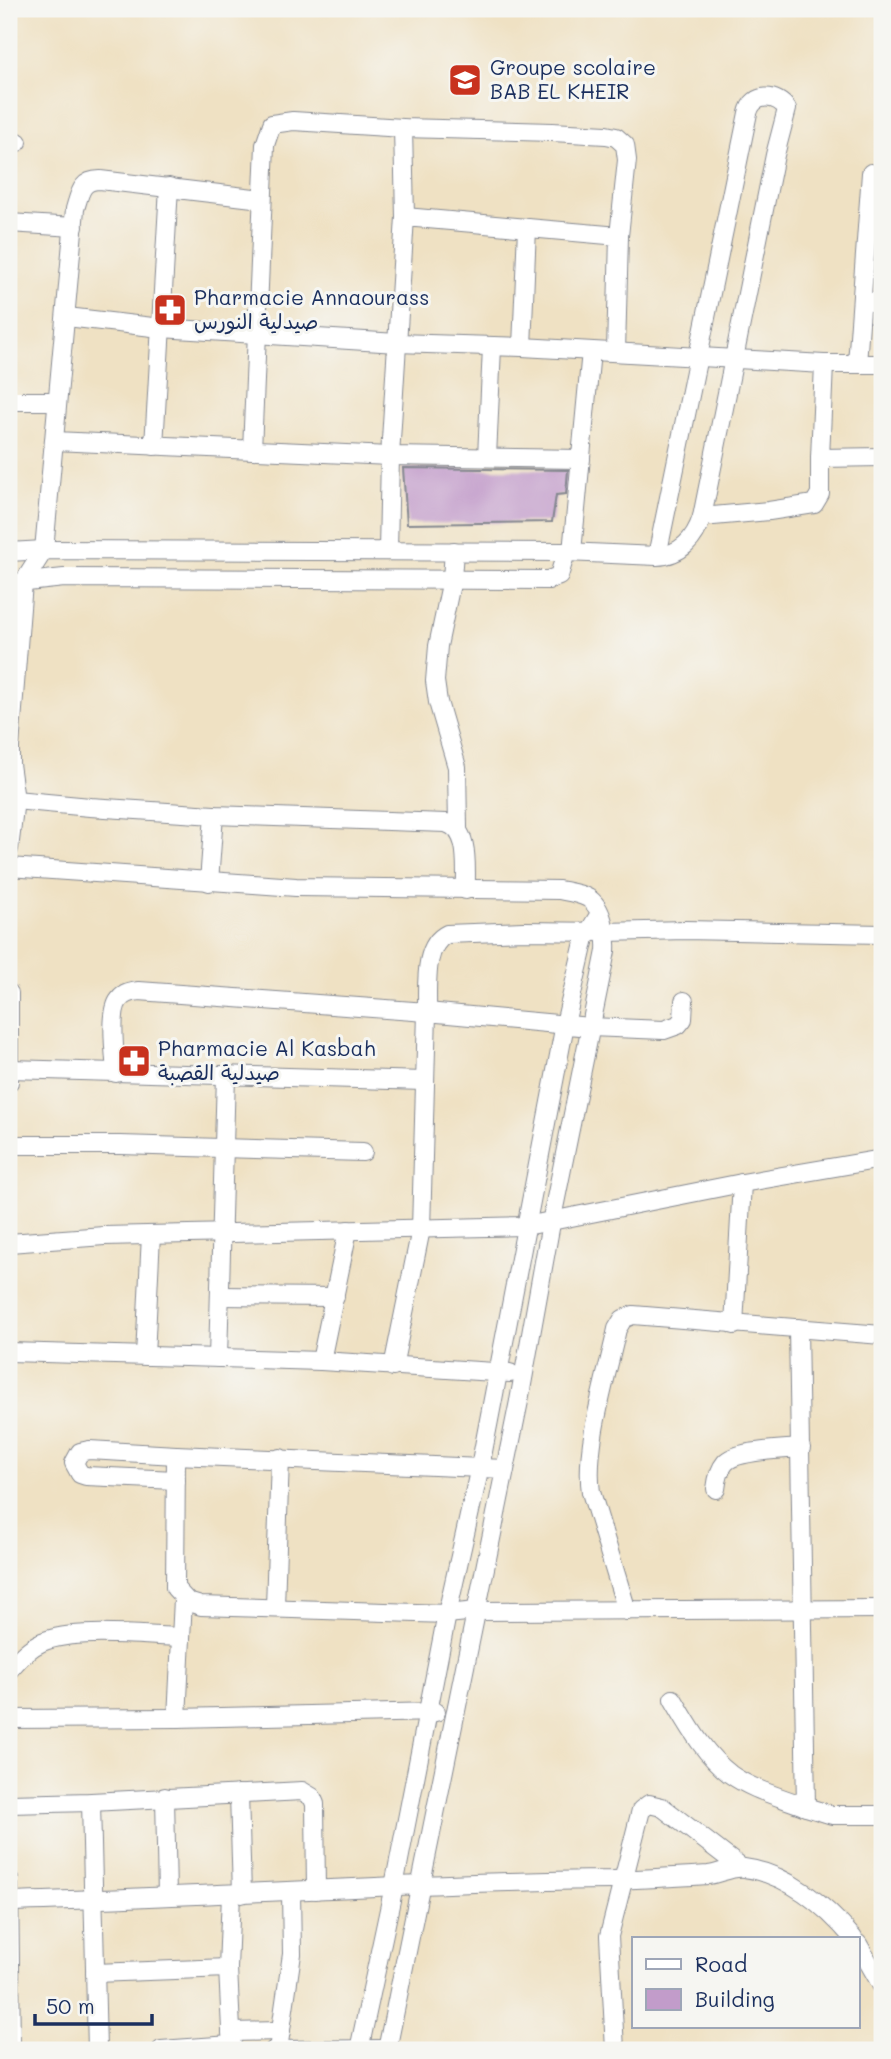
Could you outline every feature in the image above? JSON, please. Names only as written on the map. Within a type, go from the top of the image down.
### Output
[{"type":"street","points":[[9,552],[454,551],[657,556],[674,552],[689,543],[699,528],[702,517],[775,155],[787,109],[785,105],[765,98],[753,101],[748,113],[657,556]]},
{"type":"street","points":[[252,450],[265,145],[269,128],[275,122],[552,132],[616,137],[625,145],[627,160],[619,236],[616,352]]},
{"type":"street","points":[[388,551],[390,456],[405,217],[403,128]]},
{"type":"street","points":[[858,364],[871,173]]},
{"type":"street","points":[[10,838],[15,800],[10,747],[16,583],[44,550],[74,227],[81,188],[88,181],[100,180],[262,200]]},
{"type":"street","points":[[154,446],[169,187]]},
{"type":"street","points":[[405,217],[619,236]]},
{"type":"street","points":[[9,223],[74,227]]},
{"type":"street","points":[[522,347],[527,228]]},
{"type":"street","points":[[862,301],[882,303]]},
{"type":"street","points":[[67,317],[161,328],[397,344],[522,347],[824,364],[882,364]]},
{"type":"street","points":[[487,457],[492,347]]},
{"type":"street","points":[[16,583],[64,578],[554,579],[560,573],[569,552],[591,351]]},
{"type":"street","points":[[702,517],[814,504],[820,494],[824,364]]},
{"type":"street","points":[[9,401],[57,401]]},
{"type":"street","points":[[54,441],[390,456],[581,459]]},
{"type":"street","points":[[820,458],[882,457]]},
{"type":"street","points":[[454,551],[435,681],[438,702],[457,767],[458,828],[463,838],[466,890]]},
{"type":"street","points":[[15,800],[214,815],[446,823],[458,828]]},
{"type":"street","points":[[209,882],[214,815]]},
{"type":"street","points":[[9,867],[296,887],[523,889],[575,893],[594,902],[606,932],[606,951],[551,1223],[524,1374],[387,2050],[276,2050],[292,1954],[291,1892]]},
{"type":"street","points":[[359,2050],[447,1614],[481,1467],[565,1024],[588,931],[599,915]]},
{"type":"street","points":[[393,1367],[421,1229],[430,956],[440,937],[456,932],[685,930],[882,934]]},
{"type":"street","points":[[116,1073],[114,1014],[118,1000],[128,992],[427,1012],[590,1027],[664,1030],[683,1019],[684,1001]]},
{"type":"street","points":[[9,993],[9,1076],[116,1073],[424,1081]]},
{"type":"street","points":[[218,1358],[226,1075]]},
{"type":"street","points":[[9,1145],[363,1152]]},
{"type":"street","points":[[9,1243],[151,1235],[526,1226],[742,1182],[882,1159]]},
{"type":"street","points":[[734,1325],[742,1182]]},
{"type":"street","points":[[321,1361],[348,1230]]},
{"type":"street","points":[[145,1356],[151,1235]]},
{"type":"street","points":[[221,1296],[335,1297]]},
{"type":"street","points":[[627,1611],[591,1492],[589,1476],[591,1451],[617,1329],[623,1319],[633,1315],[882,1335]]},
{"type":"street","points":[[798,1328],[806,1807]]},
{"type":"street","points":[[9,1352],[321,1361],[524,1374]]},
{"type":"street","points":[[716,1489],[718,1475],[725,1463],[734,1456],[801,1448]]},
{"type":"street","points":[[176,1480],[86,1476],[80,1474],[74,1463],[80,1452],[89,1450],[505,1469]]},
{"type":"street","points":[[176,1455],[174,1588],[183,1599],[201,1606],[447,1614],[477,1611],[882,1609]]},
{"type":"street","points":[[275,1607],[280,1458]]},
{"type":"street","points":[[177,1718],[183,1599]]},
{"type":"street","points":[[9,1670],[39,1643],[71,1634],[181,1637]]},
{"type":"street","points":[[673,1699],[697,1739],[712,1758],[731,1775],[751,1786],[832,1815],[882,1815]]},
{"type":"street","points":[[9,1719],[455,1713]]},
{"type":"street","points":[[9,1804],[302,1791],[312,1797],[315,1804],[316,1890]]},
{"type":"street","points":[[231,2042],[228,1968],[236,1894],[239,1794]]},
{"type":"street","points":[[165,1797],[167,1896]]},
{"type":"street","points":[[91,1802],[97,2050]]},
{"type":"street","points":[[615,2050],[609,1936],[641,1810],[649,1804],[662,1807],[740,1867],[771,1876],[801,1891],[831,1915],[852,1937]]},
{"type":"street","points":[[9,1902],[534,1880],[623,1880],[710,1875],[740,1867]]},
{"type":"street","points":[[9,1879],[10,2047]]},
{"type":"street","points":[[860,1947],[882,1986]]},
{"type":"street","points":[[95,1973],[228,1968]]},
{"type":"street","points":[[161,2050],[231,2042],[281,2031]]},
{"type":"building","points":[[403,468],[568,470],[566,494],[556,495],[552,522],[407,524]]},
{"type":"place","name":"Groupe scolaire BAB EL KHEIR","points":[[465,80]]},
{"type":"place","name":"Pharmacie Annaourass صيدلية النورس","points":[[170,310]]},
{"type":"place","name":"Pharmacie Al Kasbah صيدلية القصبة","points":[[134,1061]]}]
